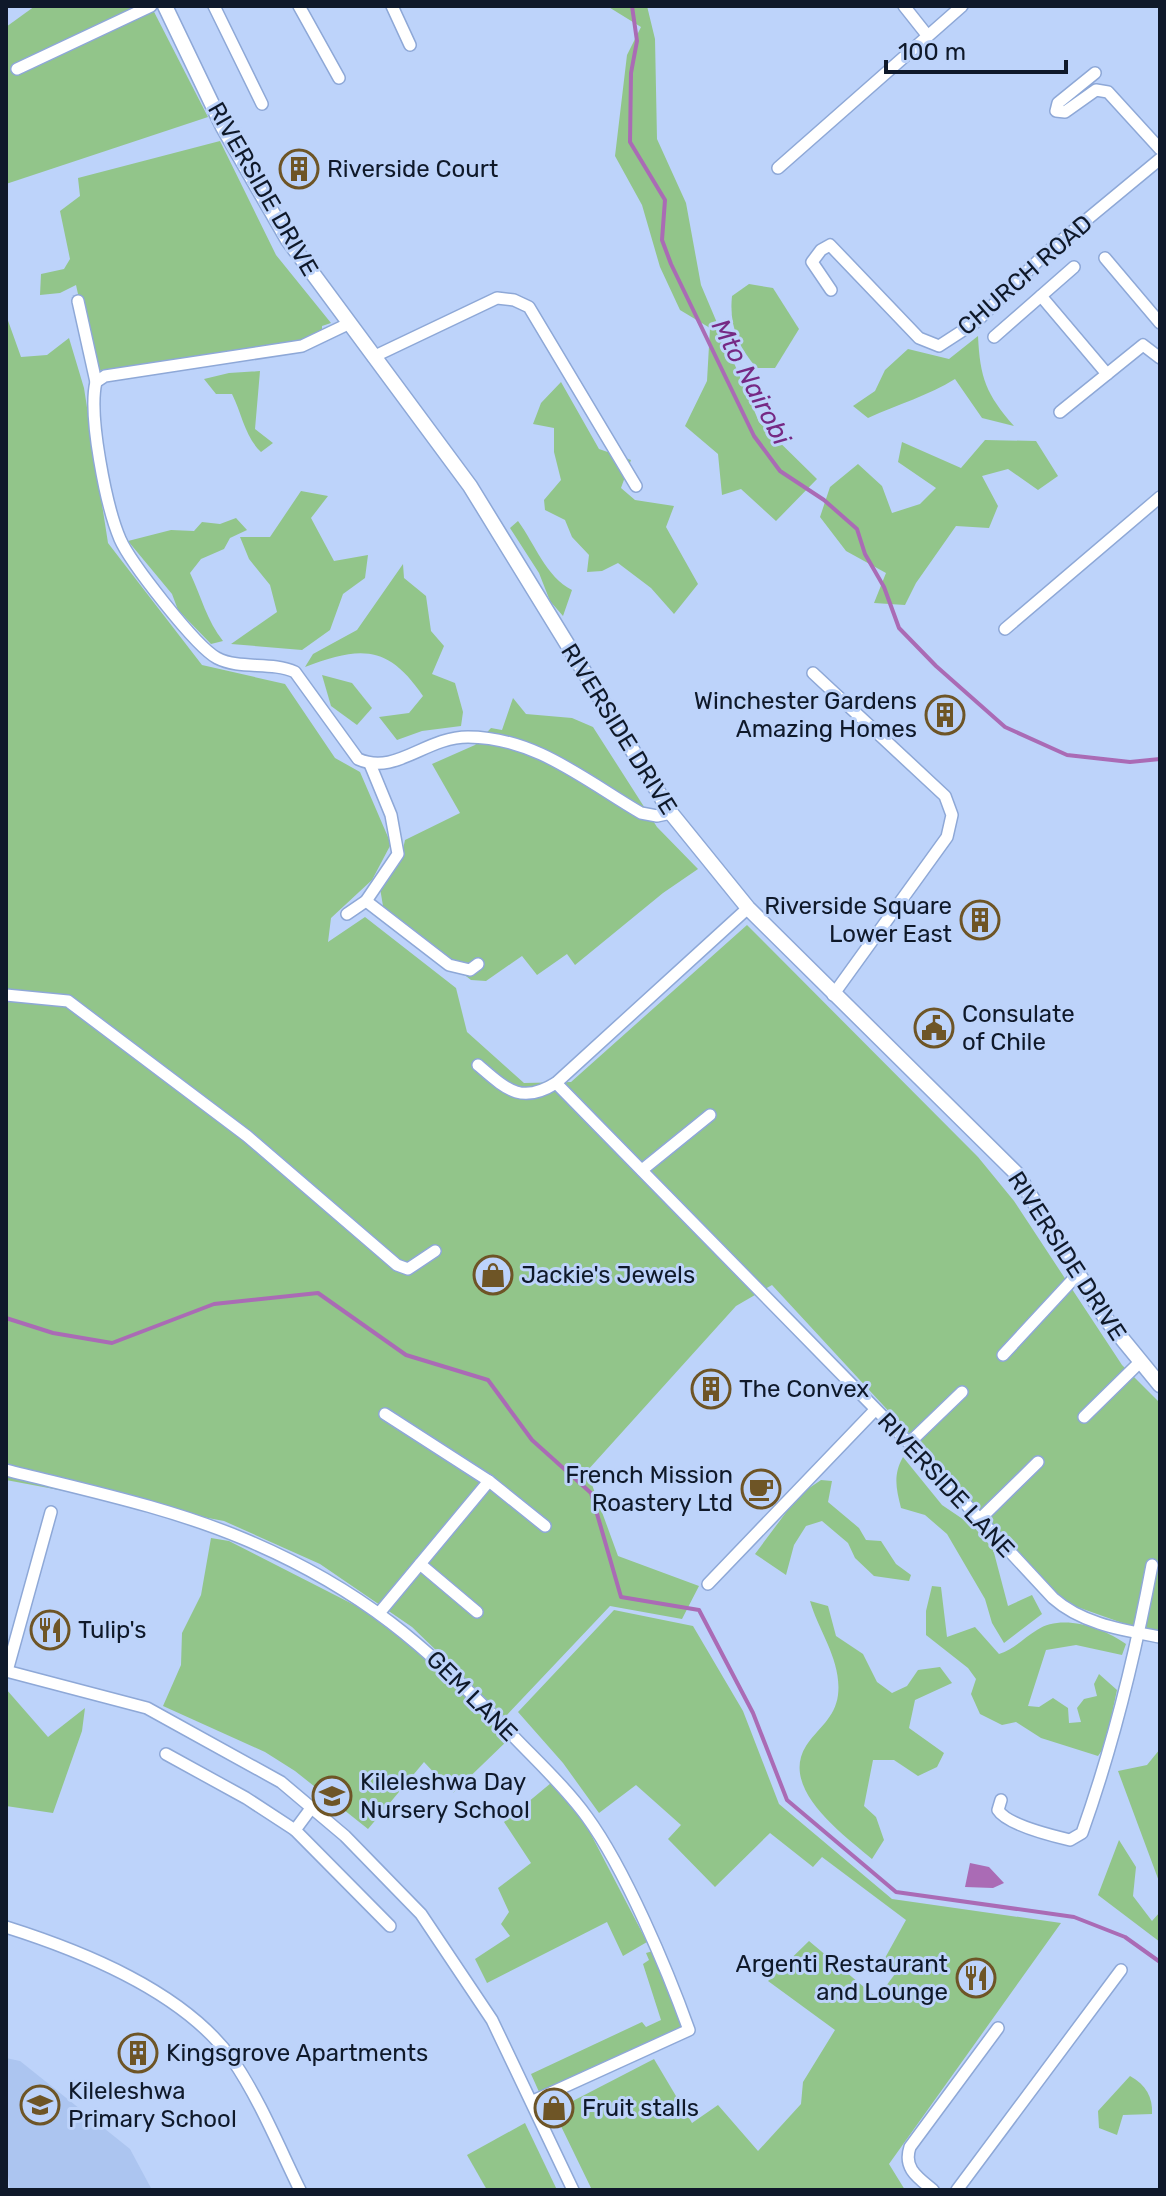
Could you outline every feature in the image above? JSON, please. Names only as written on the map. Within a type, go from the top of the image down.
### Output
[{"type":"street","points":[[17,69],[151,6]]},
{"type":"street","name":"RIVERSIDE DRIVE","points":[[165,6],[223,127],[310,274],[419,413],[470,486],[671,813],[748,908],[1017,1174],[1078,1274],[1139,1363],[1160,1385]]},
{"type":"street","points":[[214,6],[262,104]]},
{"type":"street","points":[[299,6],[339,78]]},
{"type":"street","points":[[392,6],[410,45]]},
{"type":"street","points":[[904,6],[927,35]]},
{"type":"street","points":[[778,168],[962,6]]},
{"type":"street","points":[[1095,73],[1058,103],[1056,111],[1065,112],[1096,90],[1108,92],[1160,149]]},
{"type":"street","name":"CHURCH ROAD","points":[[831,290],[812,262],[821,250],[830,245],[919,338],[939,346],[976,322],[1044,255],[1160,159]]},
{"type":"street","points":[[1105,258],[1160,323]]},
{"type":"street","points":[[994,337],[1074,267]]},
{"type":"street","points":[[1041,296],[1107,374]]},
{"type":"street","points":[[373,357],[497,298],[514,300],[529,307],[636,486]]},
{"type":"street","points":[[78,301],[96,382],[93,402],[97,442],[116,527],[128,553],[204,649],[218,659],[295,672],[349,750],[370,764],[391,815],[398,854],[366,901],[347,914]]},
{"type":"street","points":[[96,382],[105,376],[302,346],[348,324]]},
{"type":"street","points":[[1060,412],[1143,345],[1160,358]]},
{"type":"street","points":[[1005,629],[1160,497]]},
{"type":"street","points":[[813,673],[945,796],[952,815],[947,837],[833,995]]},
{"type":"street","points":[[370,764],[399,760],[440,739],[493,739],[518,743],[546,756],[641,813],[657,816],[671,813]]},
{"type":"street","points":[[366,901],[449,965],[470,970],[478,964]]},
{"type":"street","points":[[478,1065],[511,1091],[526,1095],[540,1093],[556,1083],[748,908]]},
{"type":"street","points":[[6,995],[68,1001],[247,1136],[397,1265],[408,1269],[435,1251]]},
{"type":"street","name":"RIVERSIDE LANE","points":[[556,1083],[909,1443],[1034,1580],[1064,1608],[1101,1624],[1160,1637]]},
{"type":"street","points":[[642,1170],[710,1115]]},
{"type":"street","points":[[1003,1355],[1078,1274]]},
{"type":"street","points":[[1084,1417],[1139,1363]]},
{"type":"street","points":[[909,1443],[962,1392]]},
{"type":"street","points":[[708,1584],[875,1410]]},
{"type":"street","points":[[385,1414],[489,1481],[545,1526]]},
{"type":"street","points":[[980,1519],[1038,1462]]},
{"type":"street","name":"GEM LANE","points":[[6,1470],[155,1508],[243,1538],[304,1567],[380,1612],[453,1673],[589,1819],[632,1901],[689,2030],[533,2101]]},
{"type":"street","points":[[380,1612],[489,1481]]},
{"type":"street","points":[[51,1512],[11,1640],[7,1671],[147,1708],[281,1782],[312,1807],[421,1914],[492,2020],[573,2190]]},
{"type":"street","points":[[420,1564],[477,1612]]},
{"type":"street","points":[[1001,1800],[998,1810],[1001,1816],[1036,1831],[1070,1840],[1082,1833],[1098,1789],[1140,1633],[1152,1565]]},
{"type":"street","points":[[166,1754],[246,1798],[295,1830],[390,1926]]},
{"type":"street","points":[[295,1830],[312,1807]]},
{"type":"street","points":[[6,1927],[79,1952],[125,1975],[193,2020],[233,2061],[300,2190]]},
{"type":"street","points":[[957,2190],[1121,1970]]},
{"type":"street","points":[[933,2190],[914,2175],[908,2165],[910,2147],[998,2028]]},
{"type":"shaded area","points":[[970,1863],[989,1867],[1004,1883],[993,1888],[965,1887]]},
{"type":"shaded area","name":"Kileleshwa Primary School","points":[[6,2058],[20,2061],[130,2149],[152,2190],[10,2190],[6,2160]]},
{"type":"green space","points":[[35,6],[151,6],[208,117],[6,184],[6,27]]},
{"type":"green space","points":[[607,6],[647,6],[655,39],[657,139],[686,203],[701,285],[759,422],[817,479],[776,521],[741,489],[722,495],[718,454],[685,426],[707,381],[710,328],[680,310],[660,267],[642,205],[615,156],[627,55],[641,27]]},
{"type":"green space","points":[[220,141],[276,255],[331,323],[322,326],[322,333],[303,341],[95,371],[76,285],[60,293],[40,295],[41,274],[64,269],[70,259],[60,211],[80,196],[78,178]]},
{"type":"green space","points":[[749,284],[773,288],[799,329],[775,368],[757,368],[736,335],[732,296]]},
{"type":"green space","points":[[6,315],[21,357],[47,355],[69,338],[84,388],[108,543],[202,665],[285,684],[335,758],[360,772],[391,844],[372,880],[331,918],[328,942],[365,917],[456,988],[467,1032],[524,1083],[571,1082],[747,925],[978,1157],[1014,1201],[1122,1365],[1160,1403],[1160,1631],[1128,1625],[1066,1603],[772,1285],[736,1306],[587,1471],[618,1556],[699,1586],[682,1619],[610,1606],[505,1717],[412,1627],[320,1564],[224,1521],[6,1480]]},
{"type":"green space","points":[[978,336],[986,385],[1014,426],[982,418],[955,379],[868,418],[853,406],[875,391],[885,370],[908,349],[949,359]]},
{"type":"green space","points":[[260,371],[255,429],[273,443],[261,452],[247,432],[232,394],[216,394],[204,379],[229,373]]},
{"type":"green space","points":[[561,382],[599,449],[631,460],[621,488],[635,500],[674,506],[666,527],[698,584],[674,614],[651,588],[618,563],[602,571],[587,572],[589,555],[572,537],[565,520],[545,510],[544,500],[561,480],[554,452],[554,428],[533,424],[541,403]]},
{"type":"green space","points":[[985,440],[1036,441],[1058,476],[1038,490],[1008,469],[982,476],[998,506],[989,528],[956,526],[916,583],[905,605],[874,603],[886,573],[846,551],[820,517],[830,487],[858,464],[882,486],[892,513],[920,504],[936,488],[898,462],[902,442],[961,468]]},
{"type":"green space","points":[[301,491],[328,496],[311,518],[334,561],[368,555],[365,578],[343,594],[330,630],[302,650],[231,644],[277,612],[270,585],[249,559],[240,537],[270,537]]},
{"type":"green space","points":[[236,518],[247,530],[230,538],[224,549],[201,559],[190,573],[208,617],[223,641],[211,644],[178,610],[172,594],[128,541],[171,530],[194,531],[202,522],[220,524]]},
{"type":"green space","points":[[518,521],[548,569],[572,590],[563,616],[550,601],[539,573],[510,528]]},
{"type":"green space","points":[[403,564],[404,578],[426,596],[431,631],[444,646],[432,674],[455,683],[463,712],[461,726],[422,731],[397,740],[379,717],[409,713],[423,696],[397,666],[384,658],[357,653],[305,667],[313,654],[357,630]]},
{"type":"green space","points":[[322,675],[352,683],[372,708],[357,725],[331,706]]},
{"type":"green space","points":[[513,698],[526,714],[572,718],[593,727],[657,827],[698,869],[663,893],[575,965],[567,954],[537,975],[522,956],[486,981],[471,980],[384,912],[380,888],[401,858],[405,840],[460,813],[432,764],[475,745],[491,728],[502,730]]},
{"type":"green space","points":[[903,1457],[942,1505],[973,1526],[993,1549],[1008,1606],[1032,1595],[1042,1614],[1004,1643],[992,1623],[985,1599],[947,1534],[925,1515],[901,1508],[896,1482]]},
{"type":"green space","points":[[821,1480],[832,1481],[828,1502],[859,1528],[866,1540],[881,1541],[896,1564],[911,1575],[909,1581],[874,1576],[855,1558],[848,1543],[822,1521],[806,1526],[794,1545],[786,1575],[755,1554],[799,1495]]},
{"type":"green space","points":[[211,1538],[229,1541],[376,1616],[409,1640],[510,1738],[453,1793],[424,1762],[368,1829],[295,1771],[265,1752],[163,1706],[181,1665],[182,1633],[201,1595]]},
{"type":"green space","points":[[932,1586],[941,1587],[947,1637],[975,1627],[999,1654],[1037,1630],[1058,1623],[1095,1628],[1126,1644],[1122,1655],[1076,1645],[1046,1650],[1028,1706],[1039,1707],[1053,1698],[1068,1708],[1069,1723],[1081,1722],[1077,1708],[1084,1699],[1097,1696],[1094,1684],[1099,1674],[1117,1690],[1105,1746],[1098,1756],[1041,1738],[1016,1722],[1002,1725],[980,1714],[971,1694],[976,1679],[968,1668],[926,1635],[926,1611]]},
{"type":"green space","points":[[810,1601],[828,1606],[836,1636],[863,1654],[877,1682],[892,1693],[907,1686],[918,1670],[940,1667],[952,1683],[915,1700],[909,1728],[944,1753],[937,1767],[918,1776],[894,1760],[873,1760],[864,1806],[876,1817],[884,1840],[872,1859],[818,1810],[801,1778],[800,1762],[806,1746],[830,1716],[838,1695],[837,1670]]},
{"type":"green space","points":[[614,1610],[693,1626],[743,1711],[779,1804],[892,1899],[1061,1923],[889,2164],[905,2190],[592,2190],[558,2120],[567,2104],[654,2059],[692,2123],[718,2105],[758,2151],[801,2104],[803,2082],[835,2030],[768,1981],[809,1941],[877,1998],[895,1974],[885,1958],[906,1920],[822,1857],[813,1867],[770,1833],[715,1887],[668,1839],[681,1825],[636,1785],[599,1813],[563,1763],[518,1712]]},
{"type":"green space","points":[[6,1689],[48,1737],[85,1708],[82,1731],[53,1813],[6,1806]]},
{"type":"green space","points":[[1160,1749],[1160,1884],[1118,1771],[1147,1765]]},
{"type":"green space","points":[[551,1783],[584,1821],[647,1942],[623,1956],[607,1922],[487,1983],[475,1959],[510,1936],[501,1924],[509,1912],[498,1888],[531,1863],[504,1822]]},
{"type":"green space","points":[[1119,1840],[1136,1867],[1133,1896],[1152,1921],[1160,1912],[1160,1942],[1098,1895]]},
{"type":"green space","points":[[653,1951],[686,2029],[540,2094],[531,2074],[642,2022],[646,2027],[661,2020],[643,1964],[649,1960],[646,1953]]},
{"type":"green space","points":[[1130,2076],[1147,2092],[1152,2114],[1123,2115],[1117,2135],[1099,2128],[1098,2111]]},
{"type":"green space","points":[[525,2123],[557,2190],[487,2190],[467,2155]]},
{"type":"waterway","name":"Mto Nairobi","points":[[632,6],[637,41],[631,73],[630,142],[665,200],[662,240],[671,264],[754,436],[780,471],[824,500],[857,529],[899,628],[936,666],[1005,727],[1067,755],[1130,762],[1160,759]]},
{"type":"waterway","points":[[6,1318],[53,1333],[112,1343],[214,1304],[318,1293],[406,1355],[488,1380],[532,1440],[591,1493],[621,1597],[699,1610],[753,1713],[787,1800],[896,1892],[1074,1917],[1125,1937],[1160,1962]]},
{"type":"place","name":"Riverside Court","points":[[299,169]]},
{"type":"place","name":"Winchester Gardens Amazing Homes","points":[[945,715]]},
{"type":"place","name":"Riverside Square Lower East","points":[[980,920]]},
{"type":"place","name":"Consulate of Chile","points":[[934,1028]]},
{"type":"place","name":"Jackie's Jewels","points":[[493,1275]]},
{"type":"place","name":"The Convex","points":[[711,1389]]},
{"type":"place","name":"French Mission Roastery Ltd","points":[[761,1489]]},
{"type":"place","name":"Tulip's","points":[[50,1630]]},
{"type":"place","name":"Kileleshwa Day Nursery School","points":[[332,1796]]},
{"type":"place","name":"Argenti Restaurant and Lounge","points":[[976,1978]]},
{"type":"place","name":"Kingsgrove Apartments","points":[[138,2053]]},
{"type":"place","name":"Kileleshwa Primary School","points":[[40,2105]]},
{"type":"place","name":"Fruit stalls","points":[[554,2108]]}]
